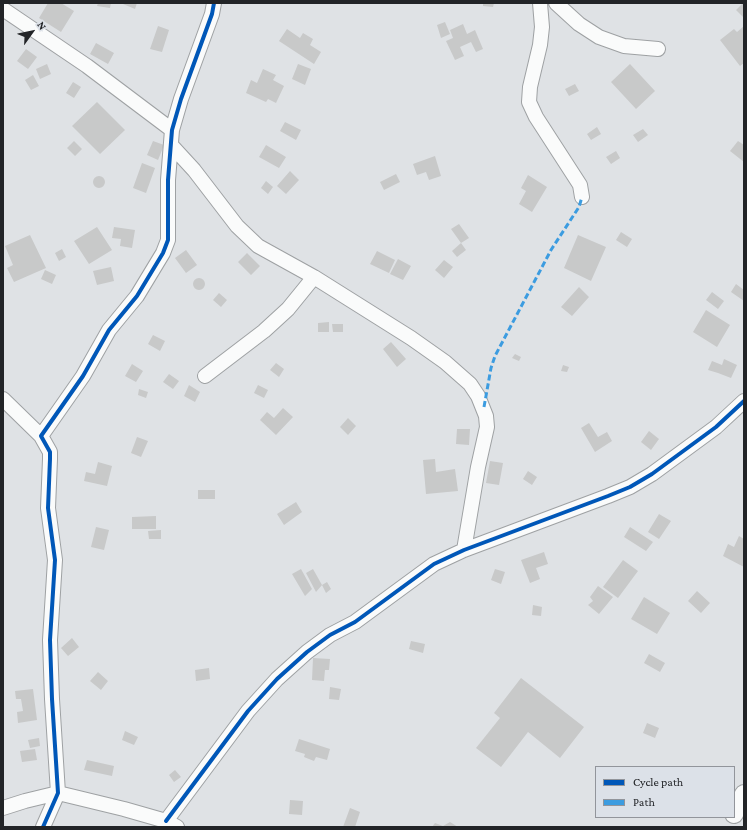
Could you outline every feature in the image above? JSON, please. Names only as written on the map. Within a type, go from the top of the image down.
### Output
[{"type":"street","points":[[41,436],[83,376],[109,330],[137,296],[164,254],[168,240],[168,180],[172,130],[181,98],[212,14],[214,3]]},
{"type":"street","points":[[540,3],[542,27],[540,45],[530,87],[529,102],[536,117],[580,184],[582,197]]},
{"type":"street","points":[[556,3],[578,24],[599,37],[624,46],[658,49]]},
{"type":"street","points":[[3,9],[87,66],[172,130]]},
{"type":"street","points":[[171,145],[194,170],[237,226],[258,246],[314,278],[410,338],[445,362],[470,384],[478,396],[486,416],[487,427],[478,467],[464,550]]},
{"type":"street","points":[[205,376],[264,331],[288,309],[314,278]]},
{"type":"street","points":[[3,399],[41,436],[50,452],[48,508],[55,560],[50,640],[58,794],[43,827]]},
{"type":"street","points":[[3,808],[25,801],[58,794],[124,809],[172,824],[248,711],[277,679],[307,652],[330,635],[355,622],[434,564],[464,550],[608,496],[652,474],[716,427],[744,400]]},
{"type":"street","points":[[735,812],[744,794]]},
{"type":"street","points":[[728,827],[732,818]]},
{"type":"building","points":[[48,3],[61,3],[74,11],[61,32],[39,18]]},
{"type":"building","points":[[98,3],[111,3],[110,8],[97,6]]},
{"type":"building","points":[[123,3],[137,3],[135,9]]},
{"type":"building","points":[[483,3],[494,3],[493,7],[483,6]]},
{"type":"building","points":[[744,3],[744,18],[736,10]]},
{"type":"building","points":[[445,22],[450,34],[441,38],[437,25]]},
{"type":"building","points":[[463,24],[467,34],[475,30],[483,49],[476,52],[471,42],[460,47],[464,56],[455,60],[446,41],[453,38],[450,30]]},
{"type":"building","points":[[158,26],[169,30],[162,52],[150,49]]},
{"type":"building","points":[[744,26],[744,63],[740,66],[720,40],[734,29],[737,32]]},
{"type":"building","points":[[287,29],[300,38],[303,33],[313,39],[310,45],[321,52],[314,64],[279,41]]},
{"type":"building","points":[[96,43],[114,53],[108,64],[90,54]]},
{"type":"building","points":[[26,49],[37,57],[28,69],[17,61]]},
{"type":"building","points":[[47,64],[51,74],[40,79],[36,69]]},
{"type":"building","points":[[298,64],[311,69],[305,85],[292,79]]},
{"type":"building","points":[[630,64],[655,91],[636,109],[611,82]]},
{"type":"building","points":[[263,69],[276,75],[273,80],[284,86],[276,103],[268,99],[266,102],[246,93],[251,80],[257,83]]},
{"type":"building","points":[[33,75],[39,86],[31,90],[25,80]]},
{"type":"building","points":[[73,82],[81,87],[74,98],[66,93]]},
{"type":"building","points":[[575,84],[579,91],[569,96],[565,89]]},
{"type":"building","points":[[97,102],[125,130],[100,154],[72,126]]},
{"type":"building","points":[[285,122],[301,130],[296,140],[280,131]]},
{"type":"building","points":[[597,127],[601,134],[591,140],[587,134]]},
{"type":"building","points":[[643,129],[648,135],[638,142],[633,135]]},
{"type":"building","points":[[74,141],[82,149],[75,156],[67,148]]},
{"type":"building","points":[[153,141],[164,145],[158,160],[147,155]]},
{"type":"building","points":[[738,141],[744,145],[744,162],[730,151]]},
{"type":"building","points":[[266,145],[286,157],[279,168],[259,157]]},
{"type":"building","points":[[616,151],[620,158],[611,164],[606,157]]},
{"type":"building","points":[[435,156],[441,176],[429,180],[426,172],[417,175],[413,164]]},
{"type":"building","points":[[142,163],[155,168],[146,193],[133,188]]},
{"type":"building","points":[[290,171],[299,180],[286,194],[277,186]]},
{"type":"building","points":[[396,174],[400,182],[384,190],[380,182]]},
{"type":"building","points":[[528,175],[547,187],[532,212],[519,204],[526,191],[521,188]]},
{"type":"building","points":[[97,176],[101,176],[105,182],[101,188],[97,188],[93,184],[93,180]]},
{"type":"building","points":[[266,181],[273,187],[268,194],[261,188]]},
{"type":"building","points":[[459,224],[469,238],[461,243],[451,229]]},
{"type":"building","points":[[97,227],[112,250],[89,264],[74,241]]},
{"type":"building","points":[[114,227],[135,230],[132,248],[120,246],[121,239],[112,238]]},
{"type":"building","points":[[621,232],[632,239],[627,247],[616,240]]},
{"type":"building","points":[[30,235],[46,268],[14,282],[7,268],[13,265],[5,246]]},
{"type":"building","points":[[578,235],[606,247],[591,281],[564,268]]},
{"type":"building","points":[[461,243],[466,250],[457,257],[452,251]]},
{"type":"building","points":[[62,249],[66,257],[59,261],[55,253]]},
{"type":"building","points":[[186,250],[197,265],[186,273],[175,258]]},
{"type":"building","points":[[377,251],[395,260],[389,273],[370,264]]},
{"type":"building","points":[[247,253],[260,266],[251,275],[238,262]]},
{"type":"building","points":[[398,259],[411,266],[403,280],[390,274]]},
{"type":"building","points":[[444,260],[453,267],[444,278],[435,270]]},
{"type":"building","points":[[111,267],[114,281],[97,285],[93,271]]},
{"type":"building","points":[[45,270],[56,275],[52,284],[41,279]]},
{"type":"building","points":[[197,278],[201,278],[205,284],[201,290],[197,290],[193,286],[193,282]]},
{"type":"building","points":[[736,284],[744,290],[744,301],[731,292]]},
{"type":"building","points":[[579,287],[589,297],[572,316],[561,307]]},
{"type":"building","points":[[712,292],[724,301],[718,309],[706,300]]},
{"type":"building","points":[[219,293],[227,300],[221,307],[213,300]]},
{"type":"building","points":[[706,310],[730,325],[717,347],[693,332]]},
{"type":"building","points":[[329,322],[329,332],[318,332],[318,323]]},
{"type":"building","points":[[332,324],[343,324],[343,332],[333,332]]},
{"type":"building","points":[[153,335],[165,341],[160,351],[148,344]]},
{"type":"building","points":[[391,342],[406,359],[397,367],[383,349]]},
{"type":"building","points":[[515,354],[521,357],[519,361],[512,358]]},
{"type":"building","points":[[724,359],[737,365],[731,378],[708,370],[712,361],[722,365]]},
{"type":"building","points":[[276,363],[284,369],[279,377],[270,370]]},
{"type":"building","points":[[132,364],[143,371],[136,382],[125,376]]},
{"type":"building","points":[[563,365],[569,367],[567,372],[561,371]]},
{"type":"building","points":[[169,374],[179,381],[173,389],[163,382]]},
{"type":"building","points":[[189,385],[200,392],[195,402],[184,396]]},
{"type":"building","points":[[258,385],[268,390],[264,398],[254,393]]},
{"type":"building","points":[[139,389],[148,392],[146,398],[138,395]]},
{"type":"building","points":[[283,408],[293,417],[276,435],[260,420],[267,412],[274,418]]},
{"type":"building","points":[[348,418],[356,426],[348,435],[340,427]]},
{"type":"building","points":[[589,423],[598,437],[607,432],[612,441],[595,452],[581,428]]},
{"type":"building","points":[[457,429],[470,429],[469,445],[456,444]]},
{"type":"building","points":[[649,431],[659,439],[651,450],[641,442]]},
{"type":"building","points":[[137,437],[148,441],[141,457],[131,453]]},
{"type":"building","points":[[435,459],[436,472],[455,469],[458,491],[426,494],[423,460]]},
{"type":"building","points":[[490,461],[503,463],[499,485],[486,483]]},
{"type":"building","points":[[98,462],[112,466],[107,486],[84,481],[86,472],[95,474]]},
{"type":"building","points":[[528,471],[537,477],[532,485],[523,479]]},
{"type":"building","points":[[198,490],[215,490],[215,499],[198,499]]},
{"type":"building","points":[[296,502],[302,512],[284,525],[277,514]]},
{"type":"building","points":[[659,514],[671,521],[659,539],[648,532]]},
{"type":"building","points":[[156,516],[156,529],[132,529],[132,517]]},
{"type":"building","points":[[96,527],[109,530],[104,550],[91,547]]},
{"type":"building","points":[[630,527],[653,542],[646,551],[624,537]]},
{"type":"building","points":[[161,530],[161,539],[149,539],[148,531]]},
{"type":"building","points":[[739,536],[744,539],[744,567],[723,556],[728,544],[734,547]]},
{"type":"building","points":[[544,552],[548,564],[536,568],[540,579],[530,583],[521,560]]},
{"type":"building","points":[[623,560],[638,571],[618,598],[603,587]]},
{"type":"building","points":[[301,569],[312,589],[305,596],[292,574]]},
{"type":"building","points":[[313,569],[322,585],[316,592],[306,573]]},
{"type":"building","points":[[495,569],[505,572],[501,584],[491,580]]},
{"type":"building","points":[[327,582],[331,589],[326,593],[322,585]]},
{"type":"building","points":[[598,586],[613,597],[599,614],[588,605],[593,601],[590,597]]},
{"type":"building","points":[[697,591],[710,603],[701,613],[688,601]]},
{"type":"building","points":[[644,597],[670,613],[657,634],[631,619]]},
{"type":"building","points":[[533,605],[542,607],[541,616],[532,615]]},
{"type":"building","points":[[72,638],[79,647],[68,656],[61,648]]},
{"type":"building","points":[[411,641],[425,644],[423,653],[409,649]]},
{"type":"building","points":[[649,654],[665,663],[660,672],[644,663]]},
{"type":"building","points":[[313,658],[330,659],[329,670],[325,670],[324,681],[312,680]]},
{"type":"building","points":[[209,668],[210,679],[196,681],[195,670]]},
{"type":"building","points":[[98,672],[108,681],[101,690],[90,681]]},
{"type":"building","points":[[521,678],[584,727],[560,758],[528,732],[501,767],[476,748],[500,718],[494,713]]},
{"type":"building","points":[[330,687],[341,689],[339,700],[329,699]]},
{"type":"building","points":[[33,689],[37,720],[18,723],[17,712],[23,711],[21,699],[16,699],[15,691]]},
{"type":"building","points":[[647,723],[659,728],[655,738],[643,733]]},
{"type":"building","points":[[125,731],[138,737],[134,745],[122,740]]},
{"type":"building","points":[[39,738],[40,746],[30,748],[28,740]]},
{"type":"building","points":[[299,739],[330,749],[327,760],[316,757],[314,761],[304,757],[305,754],[295,751]]},
{"type":"building","points":[[35,749],[37,760],[22,762],[20,751]]},
{"type":"building","points":[[87,760],[114,766],[112,776],[84,770]]},
{"type":"building","points":[[175,770],[181,777],[174,782],[169,775]]},
{"type":"building","points":[[290,800],[303,801],[302,815],[289,814]]},
{"type":"building","points":[[350,808],[360,812],[355,827],[343,827]]},
{"type":"building","points":[[450,822],[458,827],[432,827],[435,823],[443,826]]},
{"type":"marked path","points":[[484,407],[491,368],[495,356],[551,250],[579,207],[582,197]]},
{"type":"cycle path","points":[[43,827],[58,793],[50,640],[55,560],[48,508],[50,452],[41,436],[83,376],[109,330],[137,296],[163,253],[168,240],[168,180],[172,130],[181,99],[212,14],[214,3]]},
{"type":"cycle path","points":[[166,821],[248,711],[277,679],[307,652],[330,635],[355,622],[434,564],[464,550],[630,487],[652,474],[716,427],[744,401]]}]
